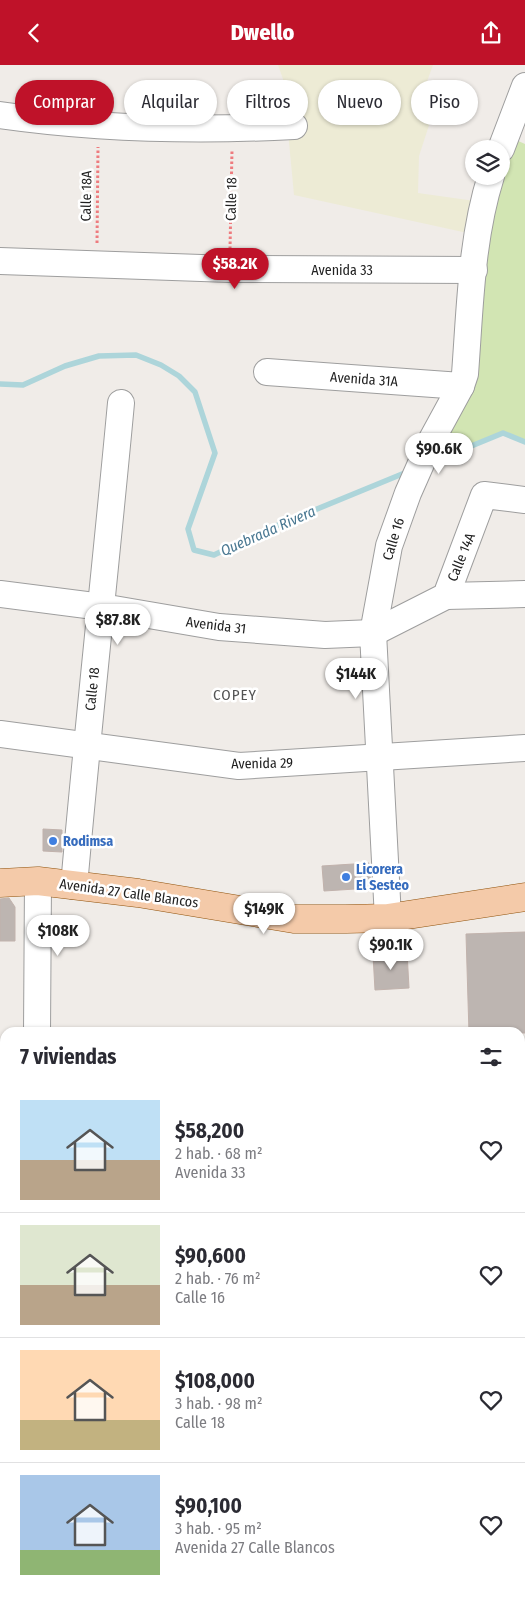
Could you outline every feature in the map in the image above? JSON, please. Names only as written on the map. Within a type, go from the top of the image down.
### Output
[{"type":"main road","name":"Avenida 27 Calle Blancos","points":[[0,883],[38,881],[138,893],[294,919],[388,917],[525,897]]},
{"type":"street","points":[[504,140],[525,86]]},
{"type":"street","points":[[0,115],[99,126],[232,129],[294,126]]},
{"type":"street","name":"Calle 16","points":[[388,917],[374,633],[389,546],[408,493],[431,441],[461,386],[465,374],[474,270],[484,198],[488,185]]},
{"type":"street","name":"Avenida 33","points":[[0,261],[230,269],[474,270]]},
{"type":"street","name":"Avenida 31A","points":[[267,372],[461,386]]},
{"type":"street","name":"Calle 18","points":[[74,886],[86,745],[102,607],[121,403]]},
{"type":"street","name":"Calle 14A","points":[[374,633],[446,596],[483,497],[487,494],[525,500]]},
{"type":"street","points":[[446,596],[525,594]]},
{"type":"street","name":"Avenida 31","points":[[0,595],[102,607],[219,627],[325,635],[374,633]]},
{"type":"street","name":"Avenida 29","points":[[0,734],[239,766],[525,749]]},
{"type":"street","points":[[37,1027],[38,881]]},
{"type":"path","name":"Calle 18A","points":[[96,265],[99,126]]},
{"type":"path","name":"Calle 18","points":[[230,269],[232,129]]},
{"type":"shaded area","points":[[278,65],[433,65],[428,80],[411,80],[411,125],[429,125],[419,156],[418,193],[475,201],[472,234],[294,195],[287,125],[308,125],[308,80],[283,79]]},
{"type":"green space","points":[[516,140],[525,144],[525,442],[503,433],[455,453],[434,442],[450,415],[492,204],[499,185],[510,185],[510,156]]},
{"type":"building","name":"Rodimsa","points":[[43,829],[62,830],[62,852],[43,851]]},
{"type":"building","name":"Licorera El Sesteo","points":[[369,863],[371,888],[324,891],[322,866]]},
{"type":"building","points":[[9,898],[15,907],[15,941],[0,941],[0,899]]},
{"type":"building","points":[[525,932],[525,1027],[469,1027],[466,934]]},
{"type":"building","points":[[407,952],[409,988],[375,990],[373,955]]},
{"type":"waterway","name":"Quebrada Rivera","points":[[0,384],[23,385],[65,366],[99,356],[136,355],[161,365],[179,376],[195,392],[215,453],[188,529],[194,550],[214,555],[266,530],[407,472]]},
{"type":"waterway","name":"Quebrada Rivera","points":[[430,463],[503,433],[525,442]]},
{"type":"place","name":"Rodimsa","points":[[53,841]]},
{"type":"place","name":"Licorera El Sesteo","points":[[346,877]]},
{"type":"district","name":"COPEY","points":[[235,695]]}]
